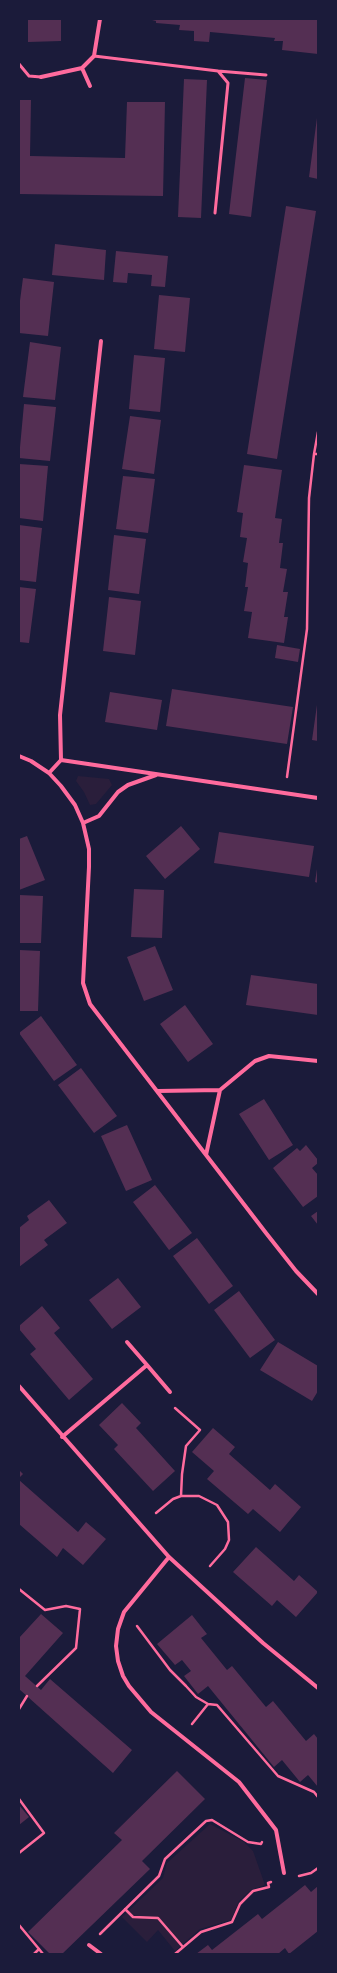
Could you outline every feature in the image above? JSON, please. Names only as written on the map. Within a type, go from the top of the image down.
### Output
[{"type":"street","points":[[41,77],[82,68],[94,56],[100,19]]},
{"type":"street","points":[[82,68],[90,86]]},
{"type":"street","points":[[48,773],[61,760],[60,715],[101,341]]},
{"type":"street","points":[[19,756],[31,761],[48,773],[61,786],[75,805],[83,823],[89,849],[83,976],[84,989],[90,1004],[296,1271],[318,1294]]},
{"type":"street","points":[[61,760],[318,798]]},
{"type":"street","points":[[83,823],[99,816],[118,792],[128,785],[158,775]]},
{"type":"street","points":[[206,1155],[220,1090],[245,1068],[262,1057],[279,1055],[318,1061]]},
{"type":"street","points":[[158,1091],[220,1090]]},
{"type":"street","points":[[128,1342],[170,1392]]},
{"type":"street","points":[[62,1437],[72,1426],[147,1365]]},
{"type":"street","points":[[19,1386],[62,1437],[169,1557],[263,1643],[318,1688]]},
{"type":"street","points":[[169,1557],[124,1612],[118,1629],[116,1646],[123,1676],[129,1686],[151,1712],[180,1737],[239,1782],[276,1830],[284,1873]]},
{"type":"street","points":[[90,1945],[101,1954]]},
{"type":"lane","points":[[94,56],[218,72],[266,75]]},
{"type":"lane","points":[[19,64],[29,76],[41,77]]},
{"type":"lane","points":[[215,213],[228,83],[218,72]]},
{"type":"path","points":[[285,793],[307,629],[310,498],[318,432]]},
{"type":"path","points":[[170,1392],[170,1403],[184,1418],[200,1430],[186,1446],[181,1496]]},
{"type":"path","points":[[156,1513],[173,1499],[181,1496],[193,1495],[205,1498],[220,1508],[228,1522],[229,1540],[226,1549],[210,1566]]},
{"type":"path","points":[[19,1588],[45,1610],[66,1606],[80,1609],[76,1648],[37,1686]]},
{"type":"path","points":[[124,1612],[170,1670],[196,1697],[208,1704],[217,1705],[278,1776],[314,1792],[318,1797]]},
{"type":"path","points":[[19,1709],[27,1696]]},
{"type":"path","points":[[180,1737],[208,1704]]},
{"type":"path","points":[[19,1798],[44,1832],[19,1853]]},
{"type":"path","points":[[90,1945],[159,1876],[165,1859],[206,1821],[212,1820],[248,1842],[261,1844],[276,1830]]},
{"type":"path","points":[[297,1876],[311,1873],[318,1868]]},
{"type":"path","points":[[175,1954],[201,1932],[232,1922],[240,1904],[253,1892],[269,1888],[268,1883],[275,1881]]},
{"type":"path","points":[[125,1909],[132,1917],[158,1918],[183,1947]]},
{"type":"path","points":[[19,1925],[43,1954]]},
{"type":"path","points":[[34,1954],[39,1949]]},
{"type":"shaded area","points":[[78,776],[109,779],[112,785],[96,804],[90,805],[84,792],[76,781]]},
{"type":"shaded area","points":[[210,1824],[244,1842],[253,1851],[265,1885],[251,1890],[239,1901],[231,1920],[200,1929],[175,1951],[158,1930],[147,1942],[122,1917],[163,1878],[167,1863]]},
{"type":"building","points":[[28,19],[61,19],[61,41],[28,42]]},
{"type":"building","points":[[148,19],[318,19],[318,54],[282,50],[283,41],[274,41],[275,38],[210,32],[209,42],[194,41],[194,31],[179,30],[180,25],[156,23],[156,21]]},
{"type":"building","points":[[245,78],[267,80],[251,217],[229,214]]},
{"type":"building","points":[[184,79],[207,80],[201,218],[178,217]]},
{"type":"building","points":[[19,100],[31,100],[30,156],[125,158],[127,102],[165,102],[163,196],[19,194]]},
{"type":"building","points":[[318,118],[318,179],[309,177]]},
{"type":"building","points":[[286,206],[316,211],[277,459],[247,454]]},
{"type":"building","points":[[55,244],[106,250],[104,280],[52,275]]},
{"type":"building","points":[[116,251],[168,256],[165,287],[151,286],[152,275],[128,273],[127,283],[113,282]]},
{"type":"building","points":[[23,278],[54,282],[48,336],[19,333],[19,308]]},
{"type":"building","points":[[159,295],[190,298],[185,352],[154,349]]},
{"type":"building","points":[[30,342],[61,347],[55,400],[23,397]]},
{"type":"building","points":[[134,355],[165,358],[160,412],[129,409]]},
{"type":"building","points":[[24,404],[56,407],[50,461],[19,458]]},
{"type":"building","points":[[130,416],[161,420],[154,474],[122,469]]},
{"type":"building","points":[[19,464],[48,466],[43,521],[19,518]]},
{"type":"building","points":[[244,465],[282,470],[275,518],[282,519],[279,543],[283,543],[280,568],[287,569],[283,592],[288,592],[284,617],[288,617],[284,643],[248,638],[252,612],[244,611],[248,587],[245,587],[248,563],[243,562],[247,538],[240,537],[243,513],[237,512]]},
{"type":"building","points":[[123,476],[155,479],[148,533],[116,529]]},
{"type":"building","points":[[19,525],[42,528],[36,582],[19,580]]},
{"type":"building","points":[[114,535],[146,539],[139,594],[108,590]]},
{"type":"building","points":[[19,587],[36,589],[29,643],[19,642]]},
{"type":"building","points":[[109,597],[141,601],[135,655],[103,651]]},
{"type":"building","points":[[277,645],[300,649],[298,662],[275,658]]},
{"type":"building","points":[[172,689],[293,707],[287,744],[166,726]]},
{"type":"building","points":[[110,692],[162,700],[157,730],[105,722]]},
{"type":"building","points":[[317,705],[318,706],[318,741],[312,740]]},
{"type":"building","points":[[181,826],[200,849],[165,879],[146,856]]},
{"type":"building","points":[[219,832],[314,846],[309,877],[214,863]]},
{"type":"building","points":[[27,836],[45,880],[19,890],[19,839]]},
{"type":"building","points":[[318,869],[318,883],[315,882]]},
{"type":"building","points":[[134,889],[164,890],[162,938],[131,937]]},
{"type":"building","points":[[19,895],[43,896],[41,943],[19,943]]},
{"type":"building","points":[[155,946],[173,990],[144,1001],[127,957]]},
{"type":"building","points":[[19,950],[40,951],[38,1011],[19,1011]]},
{"type":"building","points":[[251,975],[318,984],[318,1015],[246,1005]]},
{"type":"building","points":[[185,1005],[213,1044],[188,1062],[160,1024]]},
{"type":"building","points":[[41,1016],[77,1065],[54,1081],[19,1033]]},
{"type":"building","points":[[81,1068],[117,1116],[94,1133],[58,1085]]},
{"type":"building","points":[[264,1099],[293,1145],[269,1160],[239,1114]]},
{"type":"building","points":[[127,1125],[152,1180],[126,1191],[101,1136]]},
{"type":"building","points":[[306,1145],[318,1160],[318,1163],[312,1168],[318,1175],[318,1196],[303,1207],[273,1168],[297,1148],[300,1151]]},
{"type":"building","points":[[155,1185],[192,1233],[169,1250],[133,1202]]},
{"type":"building","points":[[49,1200],[67,1223],[44,1240],[48,1245],[19,1267],[19,1228],[29,1220],[27,1216]]},
{"type":"building","points":[[318,1211],[318,1225],[311,1216]]},
{"type":"building","points":[[197,1238],[233,1286],[209,1304],[173,1256]]},
{"type":"building","points":[[118,1278],[141,1307],[112,1329],[89,1300]]},
{"type":"building","points":[[239,1291],[275,1340],[250,1358],[214,1310]]},
{"type":"building","points":[[42,1306],[60,1328],[54,1333],[93,1379],[69,1400],[30,1354],[36,1349],[19,1329],[19,1326]]},
{"type":"building","points":[[278,1342],[318,1366],[318,1391],[312,1401],[260,1370]]},
{"type":"building","points":[[122,1403],[141,1423],[136,1428],[175,1471],[153,1491],[114,1449],[118,1445],[99,1425]]},
{"type":"building","points":[[213,1428],[235,1447],[229,1454],[270,1490],[275,1484],[301,1507],[280,1532],[253,1509],[248,1514],[207,1479],[214,1471],[192,1452]]},
{"type":"building","points":[[19,1470],[23,1474],[19,1478]]},
{"type":"building","points":[[19,1480],[78,1532],[86,1522],[106,1539],[83,1565],[63,1548],[57,1557],[19,1524]]},
{"type":"building","points":[[256,1547],[294,1581],[299,1575],[318,1592],[296,1617],[277,1600],[272,1606],[233,1572]]},
{"type":"building","points":[[41,1614],[63,1633],[25,1676],[41,1690],[50,1679],[132,1750],[113,1773],[19,1689],[19,1638]]},
{"type":"building","points":[[192,1615],[207,1634],[201,1638],[227,1670],[232,1666],[266,1707],[273,1701],[306,1741],[314,1734],[318,1739],[318,1787],[308,1775],[300,1782],[282,1760],[274,1767],[208,1686],[198,1694],[184,1676],[191,1671],[182,1660],[175,1665],[157,1644]]},
{"type":"building","points":[[177,1771],[205,1799],[142,1861],[150,1869],[62,1954],[50,1954],[28,1932],[122,1840],[114,1833]]},
{"type":"building","points":[[19,1805],[29,1817],[19,1825]]},
{"type":"building","points":[[305,1885],[311,1892],[318,1886],[318,1931],[289,1954],[285,1948],[278,1954],[196,1954],[208,1945],[212,1950],[258,1914],[262,1919]]}]
